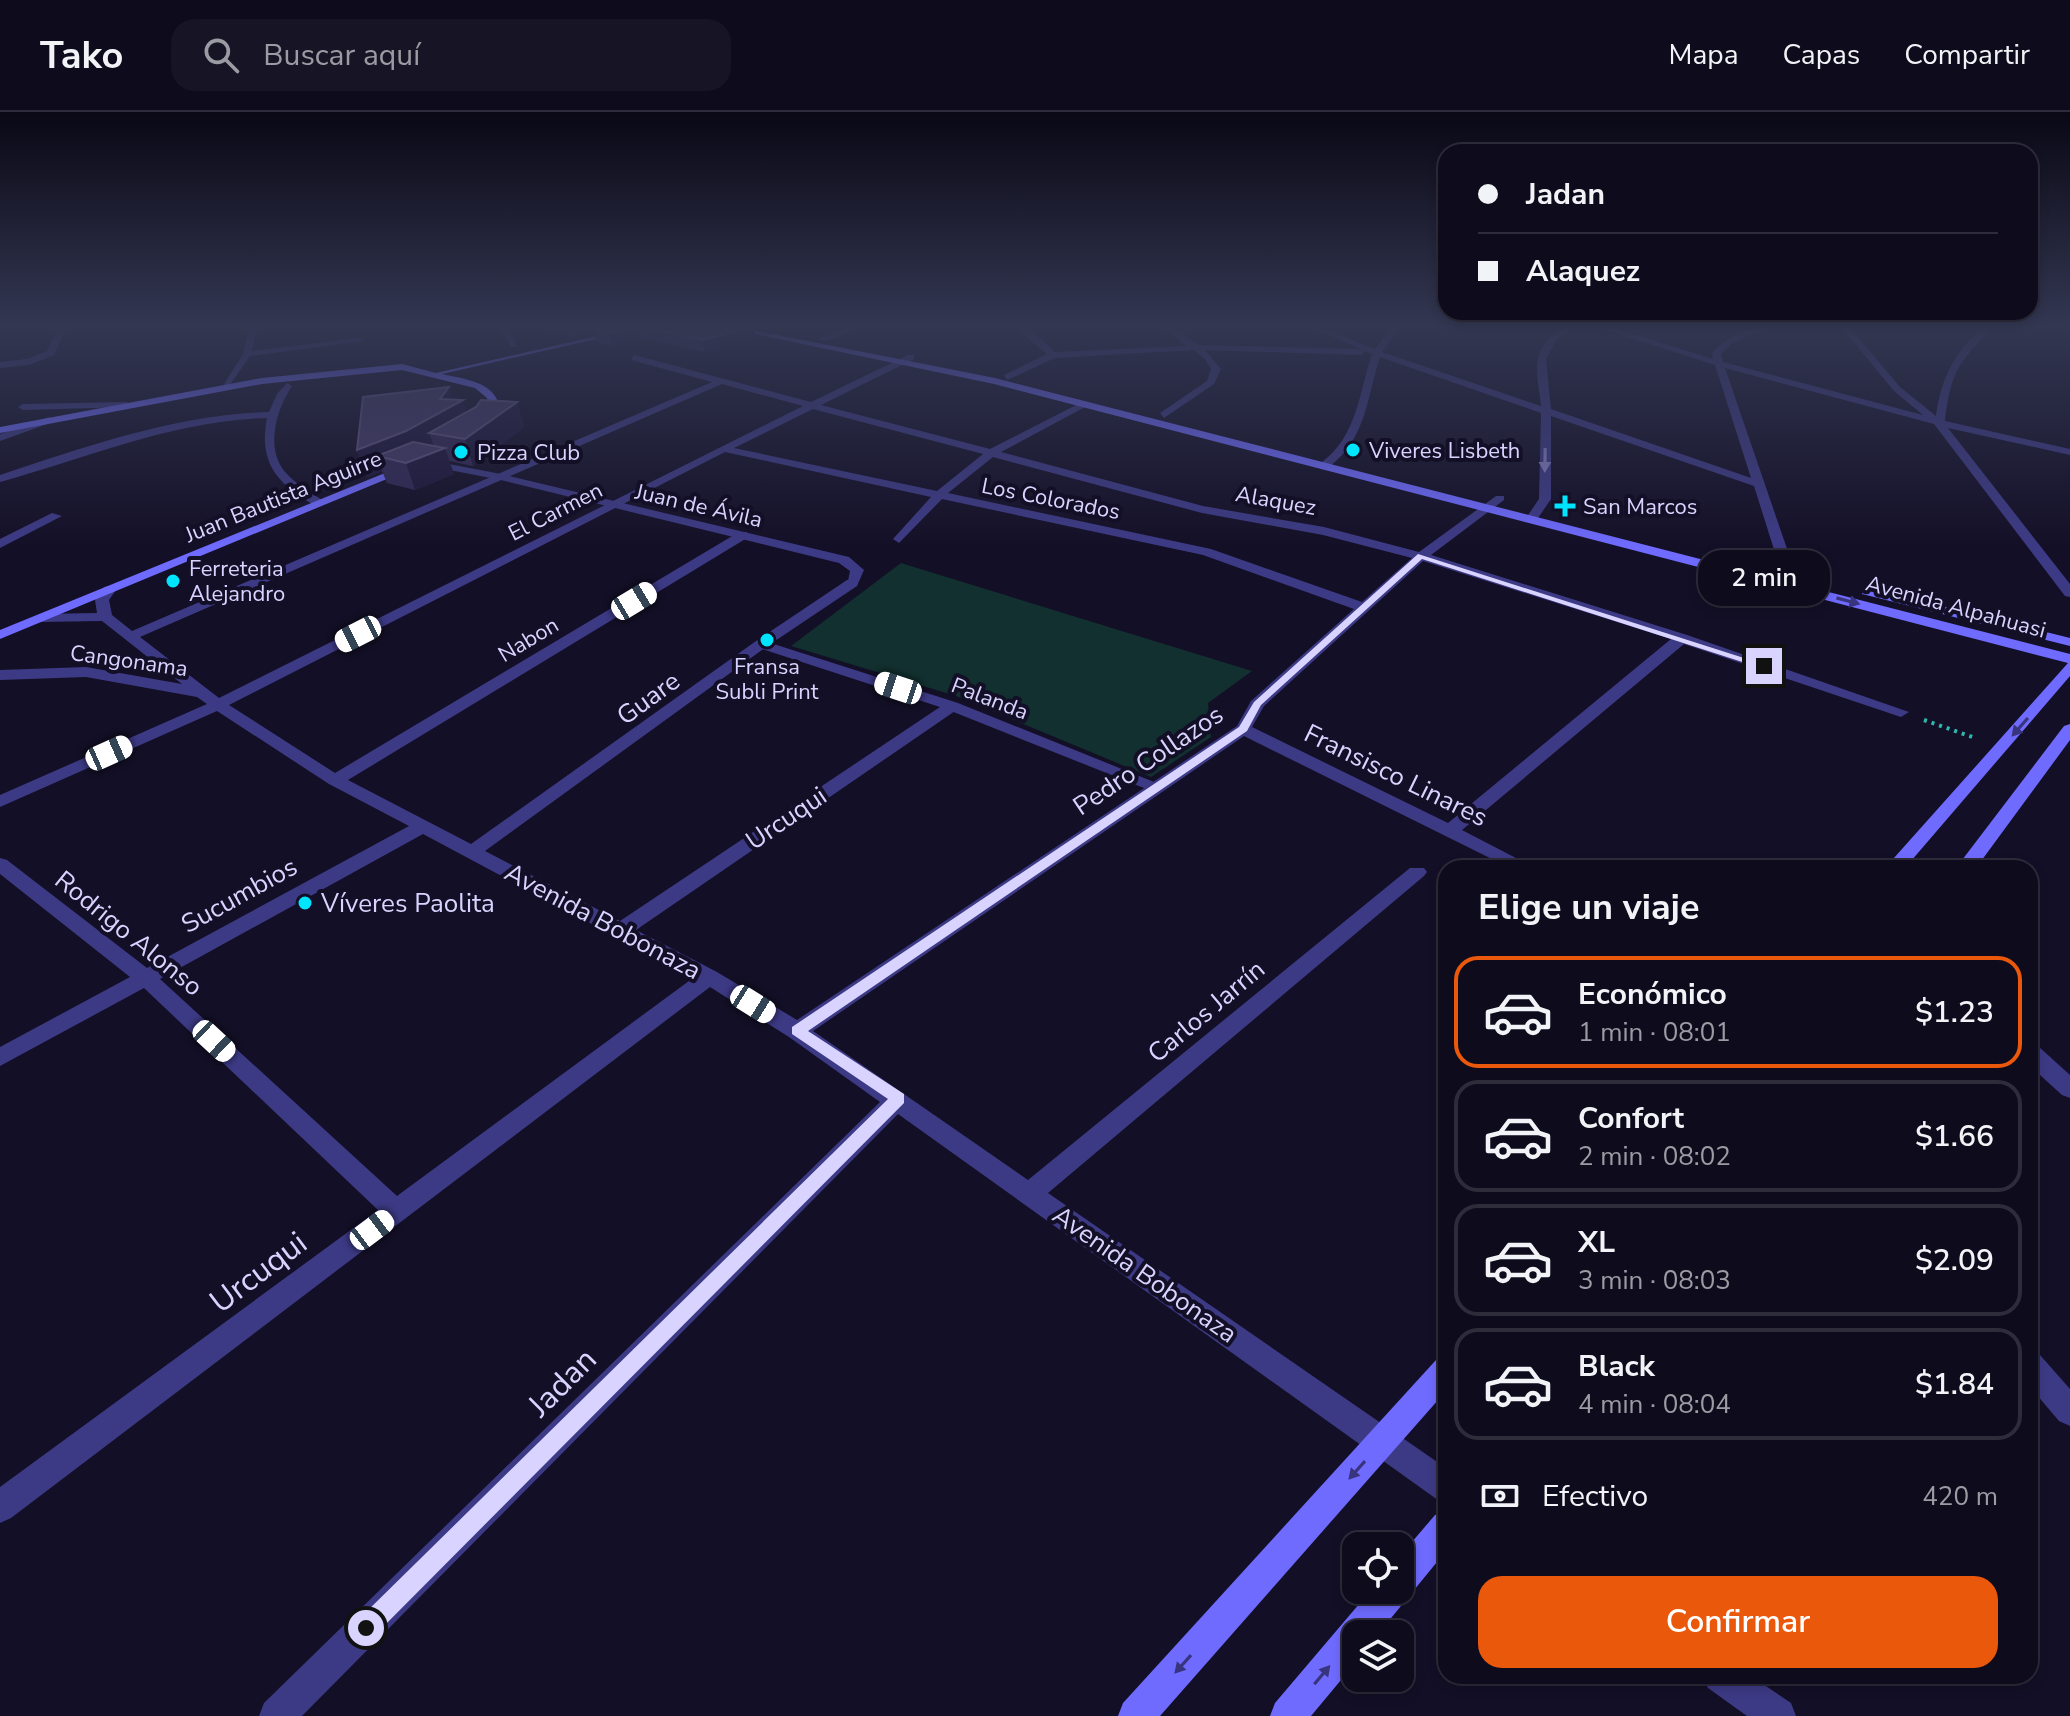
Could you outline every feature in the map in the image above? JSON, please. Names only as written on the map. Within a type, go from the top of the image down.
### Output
[{"type":"main road","points":[[0,430],[160,399]]},
{"type":"main road","points":[[468,435],[490,415],[492,399]]},
{"type":"main road","name":"Avenida Alpahuasi","points":[[1063,399],[1495,502]]},
{"type":"main road","name":"Avenida Alpahuasi","points":[[1097,399],[1338,457],[2070,659]]},
{"type":"main road","name":"Juan Bautista Aguirre","points":[[0,635],[445,449]]},
{"type":"main road","name":"Avenida Alpahuasi","points":[[1537,514],[1803,576]]},
{"type":"main road","name":"Avenida Alpahuasi","points":[[1849,587],[2070,642]]},
{"type":"main road","points":[[1902,860],[2070,667]]},
{"type":"main road","points":[[1972,860],[2070,729]]},
{"type":"main road","points":[[1136,1716],[1438,1379]]},
{"type":"main road","points":[[1414,1565],[1438,1536]]},
{"type":"main road","points":[[1368,1620],[1381,1604]]},
{"type":"main road","points":[[1288,1716],[1342,1651]]},
{"type":"street","points":[[281,399],[274,415],[270,446],[275,469],[318,503]]},
{"type":"street","points":[[129,637],[681,399]]},
{"type":"street","name":"Alaquez","points":[[793,399],[1202,509],[1324,531],[1421,556],[1682,638],[1901,712]]},
{"type":"street","name":"El Carmen","points":[[0,802],[827,399]]},
{"type":"street","points":[[1164,415],[1191,399]]},
{"type":"street","points":[[1326,464],[1338,457],[1366,399]]},
{"type":"street","points":[[1511,399],[1756,483]]},
{"type":"street","points":[[1537,514],[1545,399]]},
{"type":"street","points":[[1729,399],[1788,572]]},
{"type":"street","points":[[1845,399],[1940,424],[2070,452]]},
{"type":"street","points":[[1909,399],[1940,424],[2070,593]]},
{"type":"street","points":[[1940,424],[1942,399]]},
{"type":"street","points":[[899,539],[938,496],[991,453],[1084,404]]},
{"type":"street","points":[[23,407],[127,405]]},
{"type":"street","points":[[0,479],[157,430],[217,419],[274,415]]},
{"type":"street","points":[[0,438],[49,420]]},
{"type":"street","name":"Los Colorados","points":[[724,449],[1206,552],[1366,608]]},
{"type":"street","name":"Juan de Ávila","points":[[420,462],[501,477],[844,560],[857,570],[852,583]]},
{"type":"street","name":"Pedro Collazos","points":[[797,1031],[1243,729],[1257,704],[1421,556],[1495,502]]},
{"type":"street","points":[[0,544],[56,516]]},
{"type":"street","name":"Nabon","points":[[335,780],[743,535]]},
{"type":"street","name":"Guare","points":[[472,852],[761,644],[852,583]]},
{"type":"street","points":[[40,618],[105,617],[102,600],[109,590]]},
{"type":"street","name":"Avenida Bobonaza","points":[[105,617],[211,699],[335,780],[420,828],[472,852],[709,977],[797,1031],[1438,1481]]},
{"type":"street","points":[[1449,831],[1682,638]]},
{"type":"street","name":"Palanda","points":[[761,644],[952,706],[1155,786]]},
{"type":"street","name":"Cangonama","points":[[0,675],[86,672],[211,699]]},
{"type":"street","name":"Urcuqui","points":[[620,931],[952,706]]},
{"type":"street","name":"Fransisco Linares","points":[[1243,729],[1509,860]]},
{"type":"street","name":"Sucumbios","points":[[0,1057],[420,828]]},
{"type":"street","name":"Rodrigo Alonso","points":[[0,864],[146,978],[396,1211]]},
{"type":"street","name":"Carlos Jarrín","points":[[1030,1193],[1417,872]]},
{"type":"street","name":"Urcuqui","points":[[0,1507],[709,977]]},
{"type":"street","points":[[2038,1059],[2070,1089]]},
{"type":"street","name":"Jadan","points":[[277,1716],[898,1099]]},
{"type":"street","points":[[2038,1374],[2070,1411]]},
{"type":"street","points":[[1732,1684],[1778,1716]]},
{"type":"path","points":[[1901,712],[2002,748]]},
{"type":"green space","points":[[901,563],[1252,671],[1208,703],[1211,737],[1151,777],[956,696],[791,646]]},
{"type":"building","points":[[363,399],[463,400],[406,431],[357,450]]},
{"type":"building","points":[[481,400],[517,402],[465,439],[429,433],[476,407]]},
{"type":"building","points":[[413,442],[445,448],[406,463],[377,456]]},
{"type":"place","name":"Viveres Lisbeth","points":[[1353,450]]},
{"type":"place","name":"Pizza Club","points":[[461,452]]},
{"type":"place","name":"San Marcos","points":[[1565,506]]},
{"type":"place","name":"Ferreteria Alejandro","points":[[173,581]]},
{"type":"place","name":"Fransa Subli Print","points":[[767,640]]},
{"type":"place","name":"Víveres Paolita","points":[[305,903]]},
{"type":"route","points":[[366,1628],[898,1099],[797,1031],[1243,729],[1257,704],[1421,556],[1764,666]]}]
